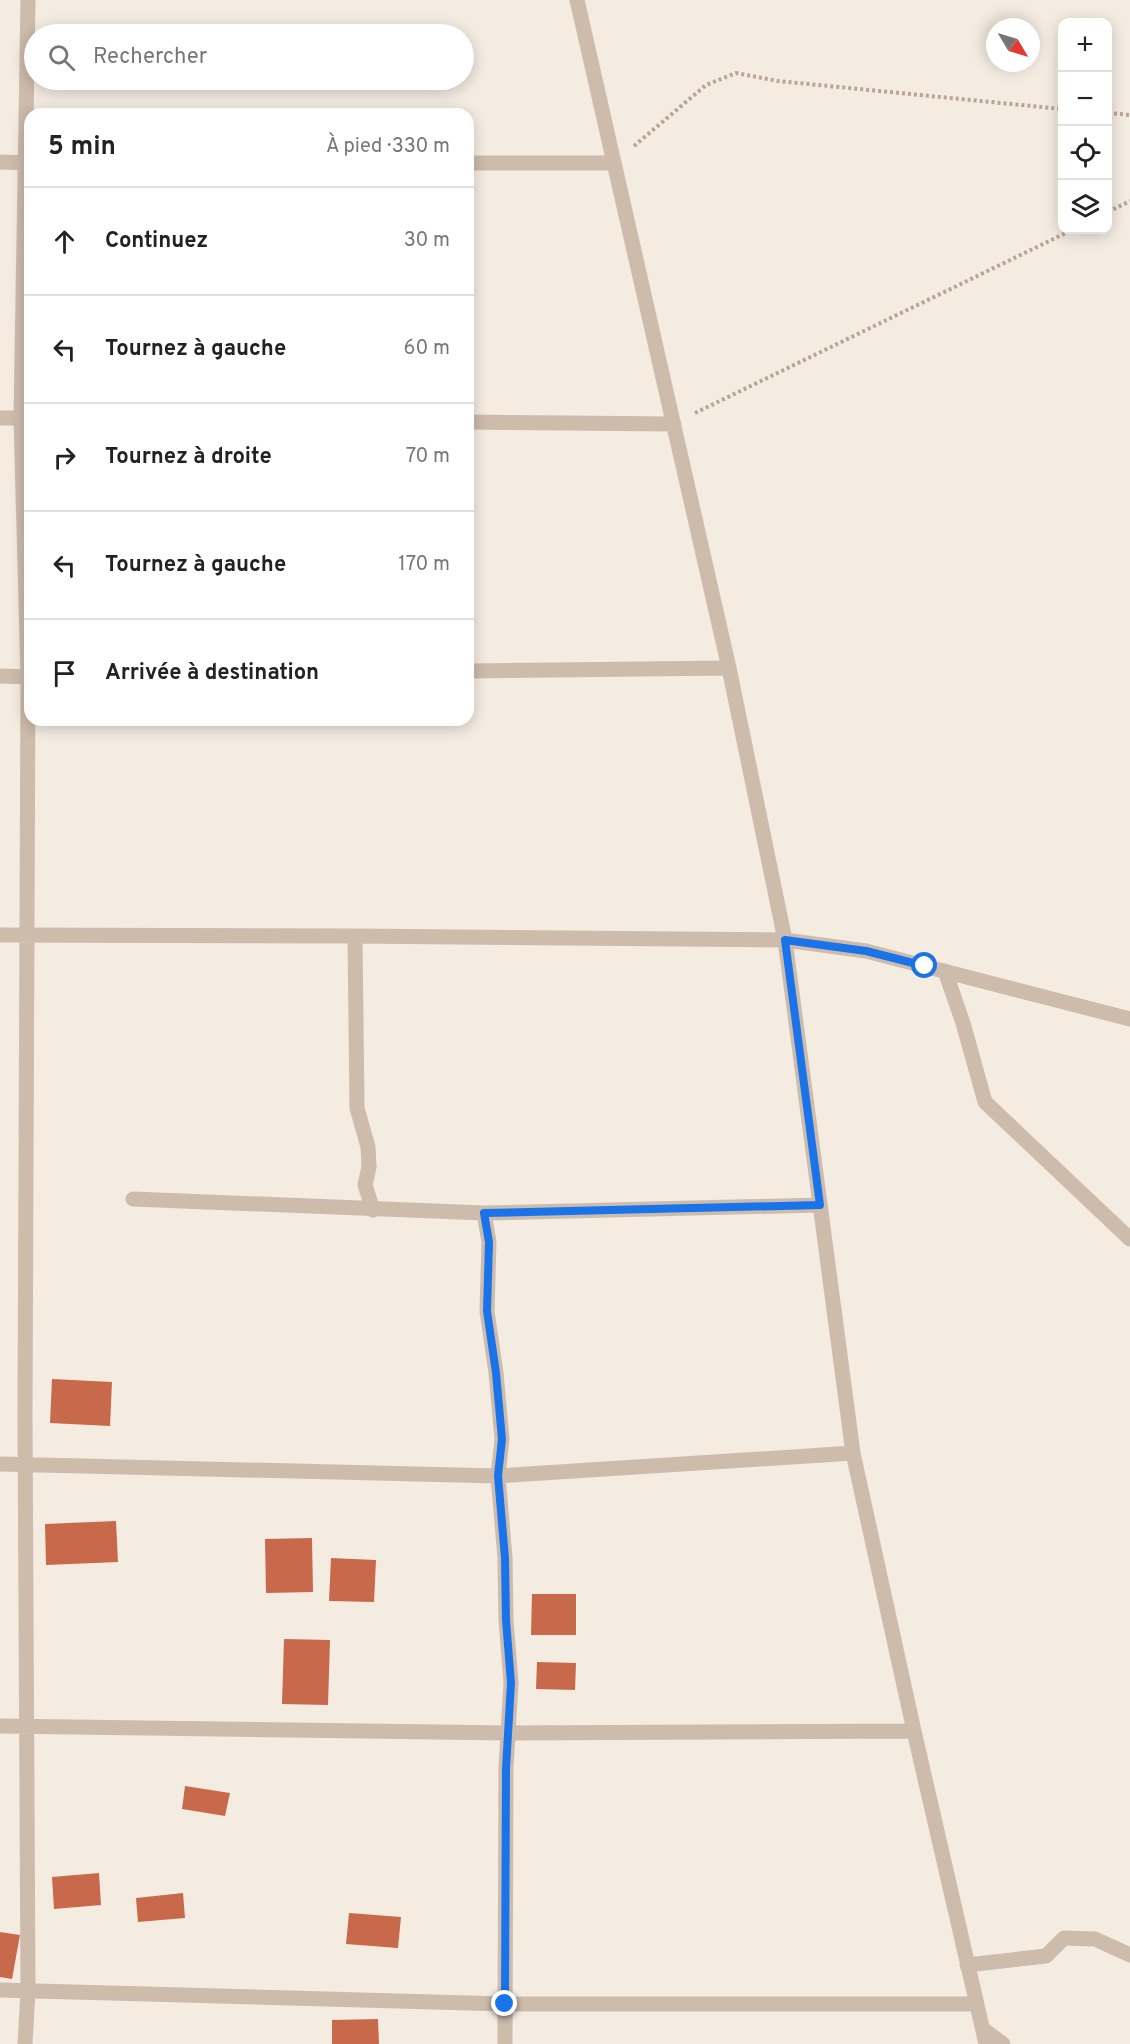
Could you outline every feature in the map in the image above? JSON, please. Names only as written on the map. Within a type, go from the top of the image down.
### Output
[{"type":"street","points":[[28,0],[28,24]]},
{"type":"street","points":[[577,0],[729,668],[785,940],[854,1454],[976,2004],[985,2036],[1003,2044]]},
{"type":"street","points":[[28,90],[28,108]]},
{"type":"street","points":[[0,162],[24,163]]},
{"type":"street","points":[[474,163],[614,163]]},
{"type":"street","points":[[0,418],[24,418]]},
{"type":"street","points":[[474,422],[674,424]]},
{"type":"street","points":[[474,671],[729,668]]},
{"type":"street","points":[[0,676],[24,677]]},
{"type":"street","points":[[25,2044],[28,1991],[26,1463],[29,726]]},
{"type":"street","points":[[0,935],[785,940],[866,951],[1130,1019]]},
{"type":"street","points":[[355,936],[357,1108],[368,1148],[369,1167],[365,1185],[374,1210]]},
{"type":"street","points":[[945,971],[963,1023],[985,1102],[1130,1239]]},
{"type":"street","points":[[134,1199],[484,1213],[820,1205]]},
{"type":"street","points":[[484,1213],[489,1242],[487,1311],[502,1439],[498,1476],[505,1558],[506,1620],[511,1683],[506,1768],[505,2044]]},
{"type":"street","points":[[0,1464],[498,1476],[854,1454]]},
{"type":"street","points":[[0,1726],[508,1733],[914,1731]]},
{"type":"street","points":[[968,1965],[1046,1956],[1064,1938],[1095,1939],[1130,1955]]},
{"type":"street","points":[[0,1990],[505,2004],[976,2004]]},
{"type":"path","points":[[614,163],[706,85],[736,73],[778,81],[1058,109]]},
{"type":"path","points":[[1112,113],[1130,115]]},
{"type":"path","points":[[1112,210],[1130,201]]},
{"type":"path","points":[[674,424],[1064,234]]},
{"type":"building","points":[[52,1379],[112,1382],[110,1426],[50,1423]]},
{"type":"building","points":[[116,1521],[118,1562],[46,1565],[45,1524]]},
{"type":"building","points":[[312,1538],[313,1592],[266,1593],[265,1539]]},
{"type":"building","points":[[331,1558],[376,1560],[374,1602],[329,1601]]},
{"type":"building","points":[[532,1594],[576,1594],[576,1635],[531,1635]]},
{"type":"building","points":[[284,1639],[330,1640],[328,1705],[282,1704]]},
{"type":"building","points":[[537,1662],[576,1663],[575,1690],[536,1689]]},
{"type":"building","points":[[185,1786],[230,1793],[225,1816],[182,1809]]},
{"type":"building","points":[[99,1873],[101,1905],[54,1909],[52,1877]]},
{"type":"building","points":[[183,1893],[185,1918],[138,1922],[136,1898]]},
{"type":"building","points":[[349,1913],[401,1917],[398,1948],[346,1944]]},
{"type":"building","points":[[0,1932],[20,1935],[12,1979],[0,1977]]},
{"type":"building","points":[[378,2019],[379,2044],[332,2044],[332,2020]]},
{"type":"route","points":[[505,2004],[506,1768],[511,1683],[506,1620],[505,1558],[498,1476],[502,1439],[487,1311],[489,1242],[484,1213],[820,1205],[785,940],[866,951],[925,966]]}]
